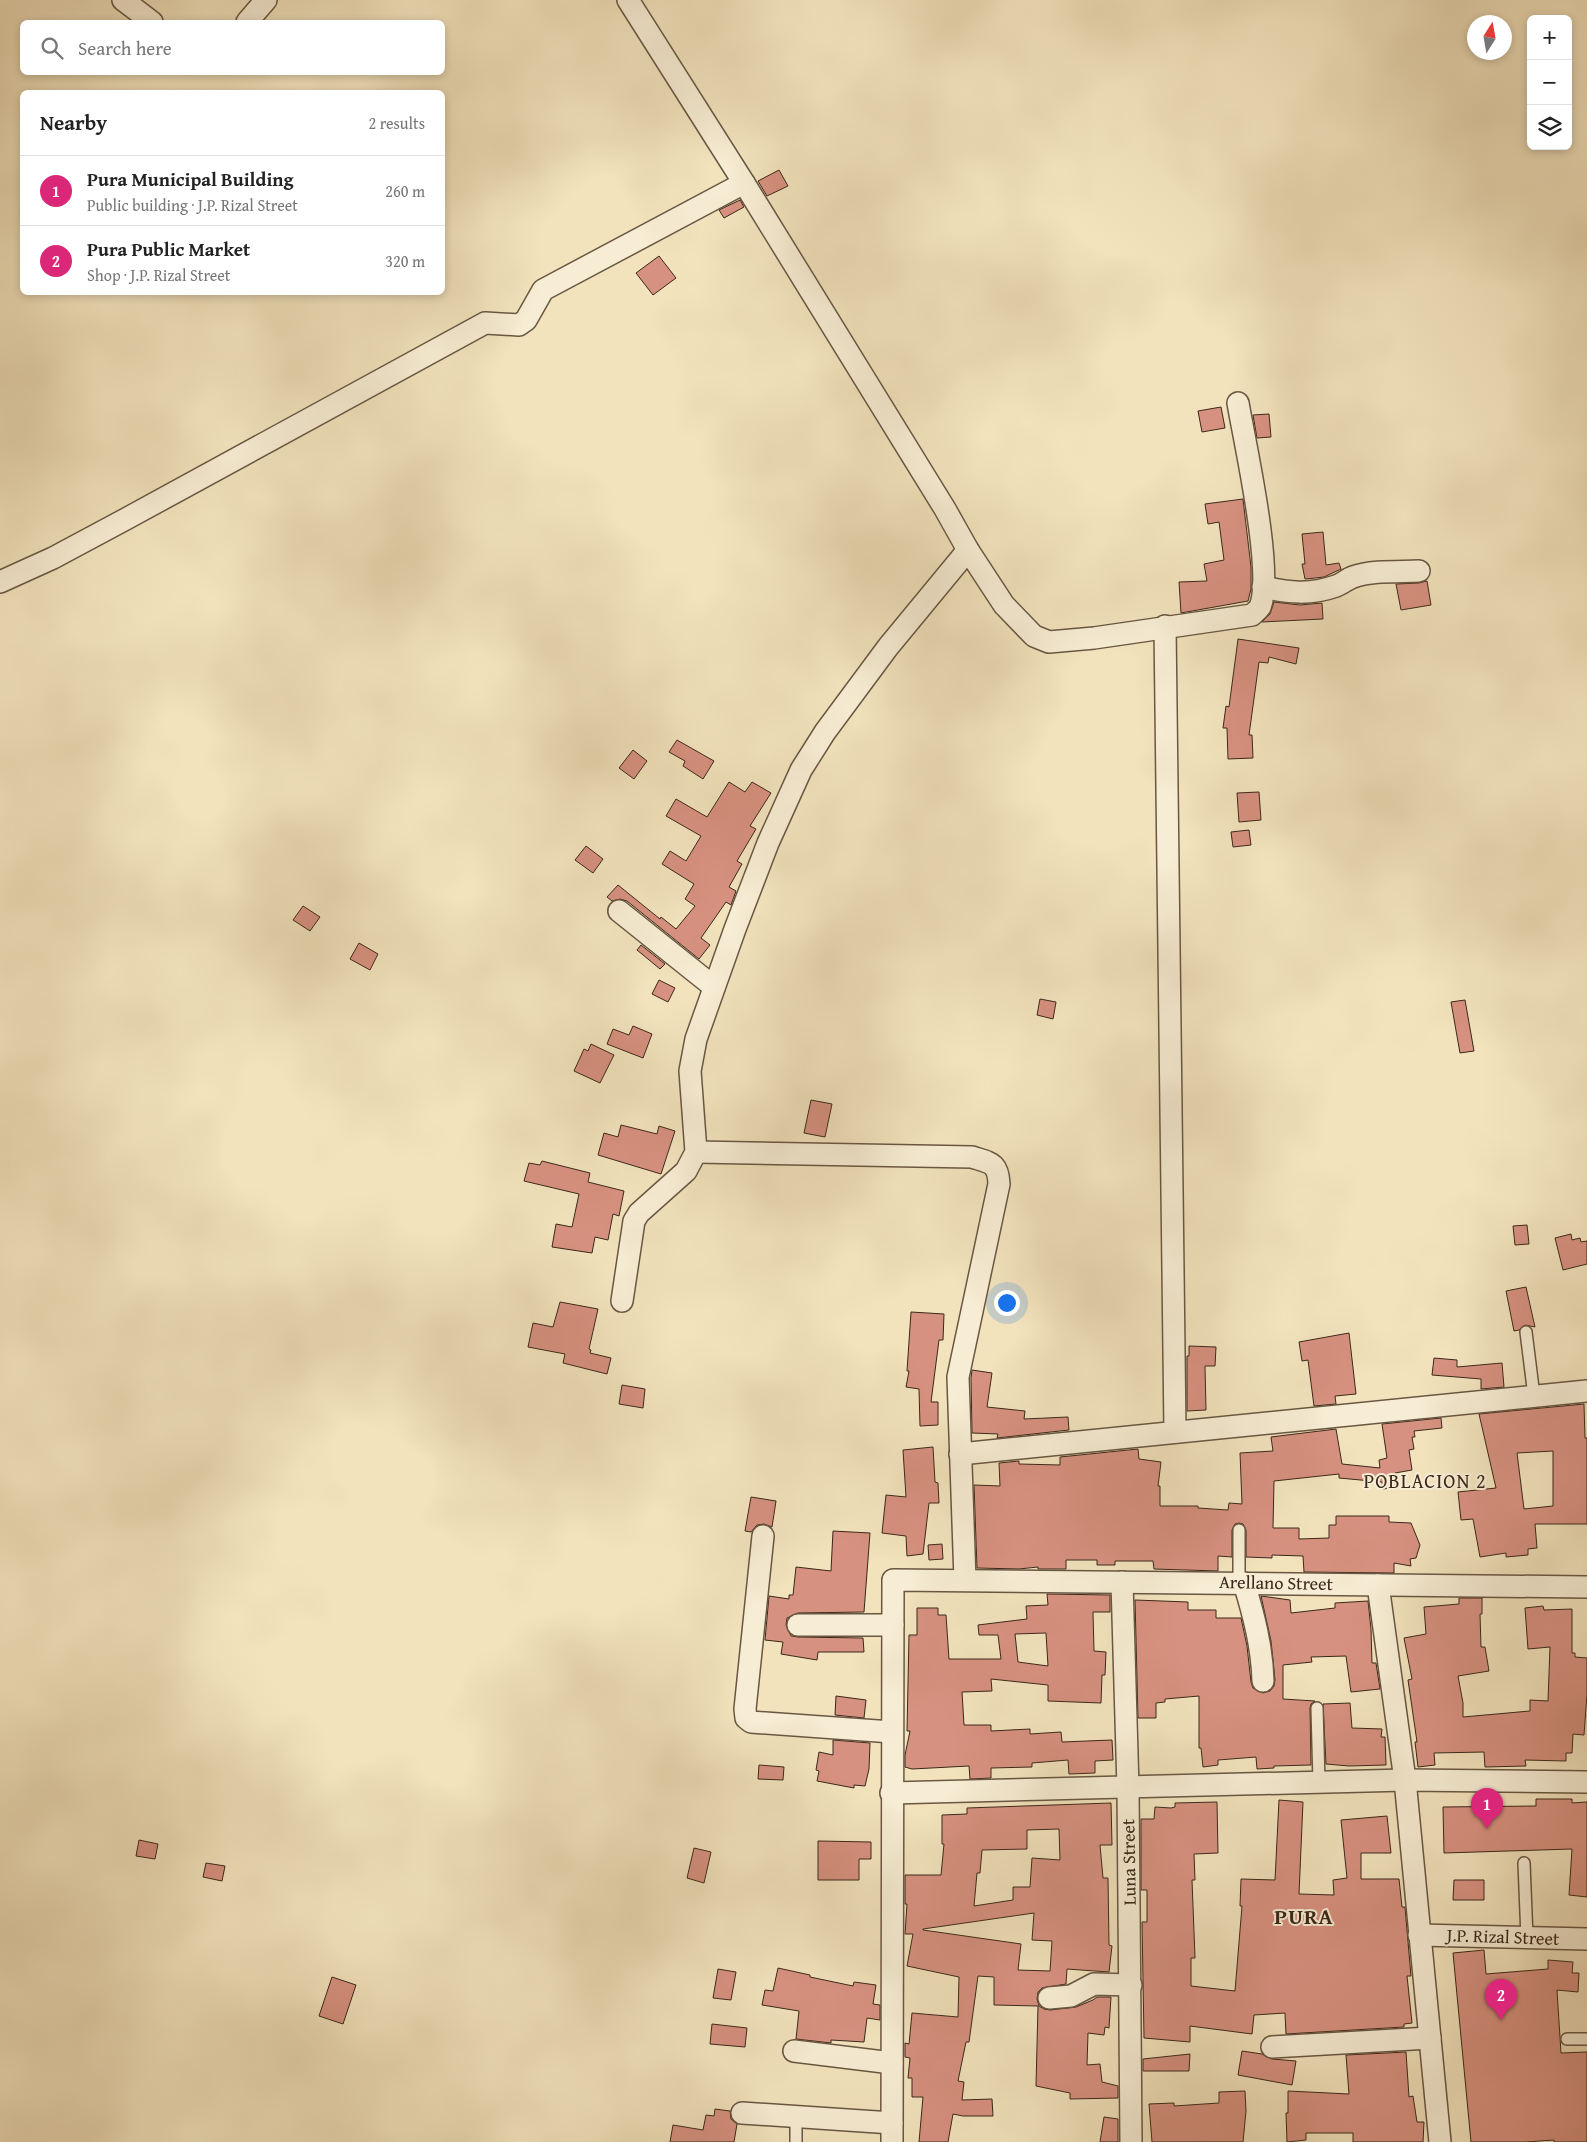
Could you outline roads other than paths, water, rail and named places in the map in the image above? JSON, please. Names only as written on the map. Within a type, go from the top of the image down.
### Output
[{"type":"street","points":[[123,0],[149,20]]},
{"type":"street","points":[[249,20],[266,0]]},
{"type":"street","points":[[628,0],[744,183],[945,509],[968,550],[1004,605],[1034,636],[1049,642],[1094,638],[1165,626],[1252,615],[1259,609],[1263,587],[1263,556],[1238,403]]},
{"type":"street","points":[[0,582],[53,558],[486,322],[520,325],[526,320],[543,290],[744,183]]},
{"type":"street","points":[[622,1301],[634,1222],[639,1213],[686,1171],[696,1152],[690,1071],[696,1039],[768,843],[801,770],[825,732],[888,647],[968,550]]},
{"type":"street","points":[[1263,587],[1289,593],[1322,591],[1353,577],[1365,574],[1419,571]]},
{"type":"street","points":[[1165,626],[1175,1432]]},
{"type":"street","points":[[619,911],[714,987]]},
{"type":"street","points":[[696,1152],[972,1157],[994,1164],[999,1172],[1000,1184],[958,1377],[965,1580]]},
{"type":"street","points":[[960,1454],[1587,1390]]},
{"type":"street","points":[[763,1536],[745,1709],[746,1718],[751,1722],[892,1732]]},
{"type":"street","name":"Arellano Street","points":[[893,1625],[893,1580],[1587,1587]]},
{"type":"street","name":"Luna Street","points":[[1122,1582],[1128,1788],[1132,2142]]},
{"type":"street","points":[[1242,1583],[1258,1630],[1263,1659],[1263,1681]]},
{"type":"street","points":[[1378,1584],[1405,1780],[1440,2142]]},
{"type":"street","points":[[742,2113],[796,2117],[892,2133],[891,1794],[893,1625],[798,1625]]},
{"type":"street","points":[[891,1794],[1405,1780],[1587,1782]]},
{"type":"street","name":"J.P. Rizal Street","points":[[1419,1935],[1587,1939]]},
{"type":"street","points":[[1049,1998],[1071,1996],[1094,1984],[1131,1985]]},
{"type":"street","points":[[1272,2047],[1430,2038]]},
{"type":"street","points":[[794,2051],[892,2063]]},
{"type":"lane","points":[[1526,1332],[1534,1396]]},
{"type":"lane","points":[[1239,1530],[1242,1583]]},
{"type":"lane","points":[[1317,1708],[1319,1782]]},
{"type":"lane","points":[[1524,1863],[1527,1938]]},
{"type":"lane","points":[[1567,2039],[1587,2039]]},
{"type":"lane","points":[[796,2117],[796,2142]]},
{"type":"place","name":"Pura Municipal Building","points":[[1487,1829]]},
{"type":"place","name":"Pura Public Market","points":[[1501,2020]]},
{"type":"district","name":"POBLACION 2","points":[[1425,1481]]},
{"type":"district","name":"PURA","points":[[1304,1916]]}]
